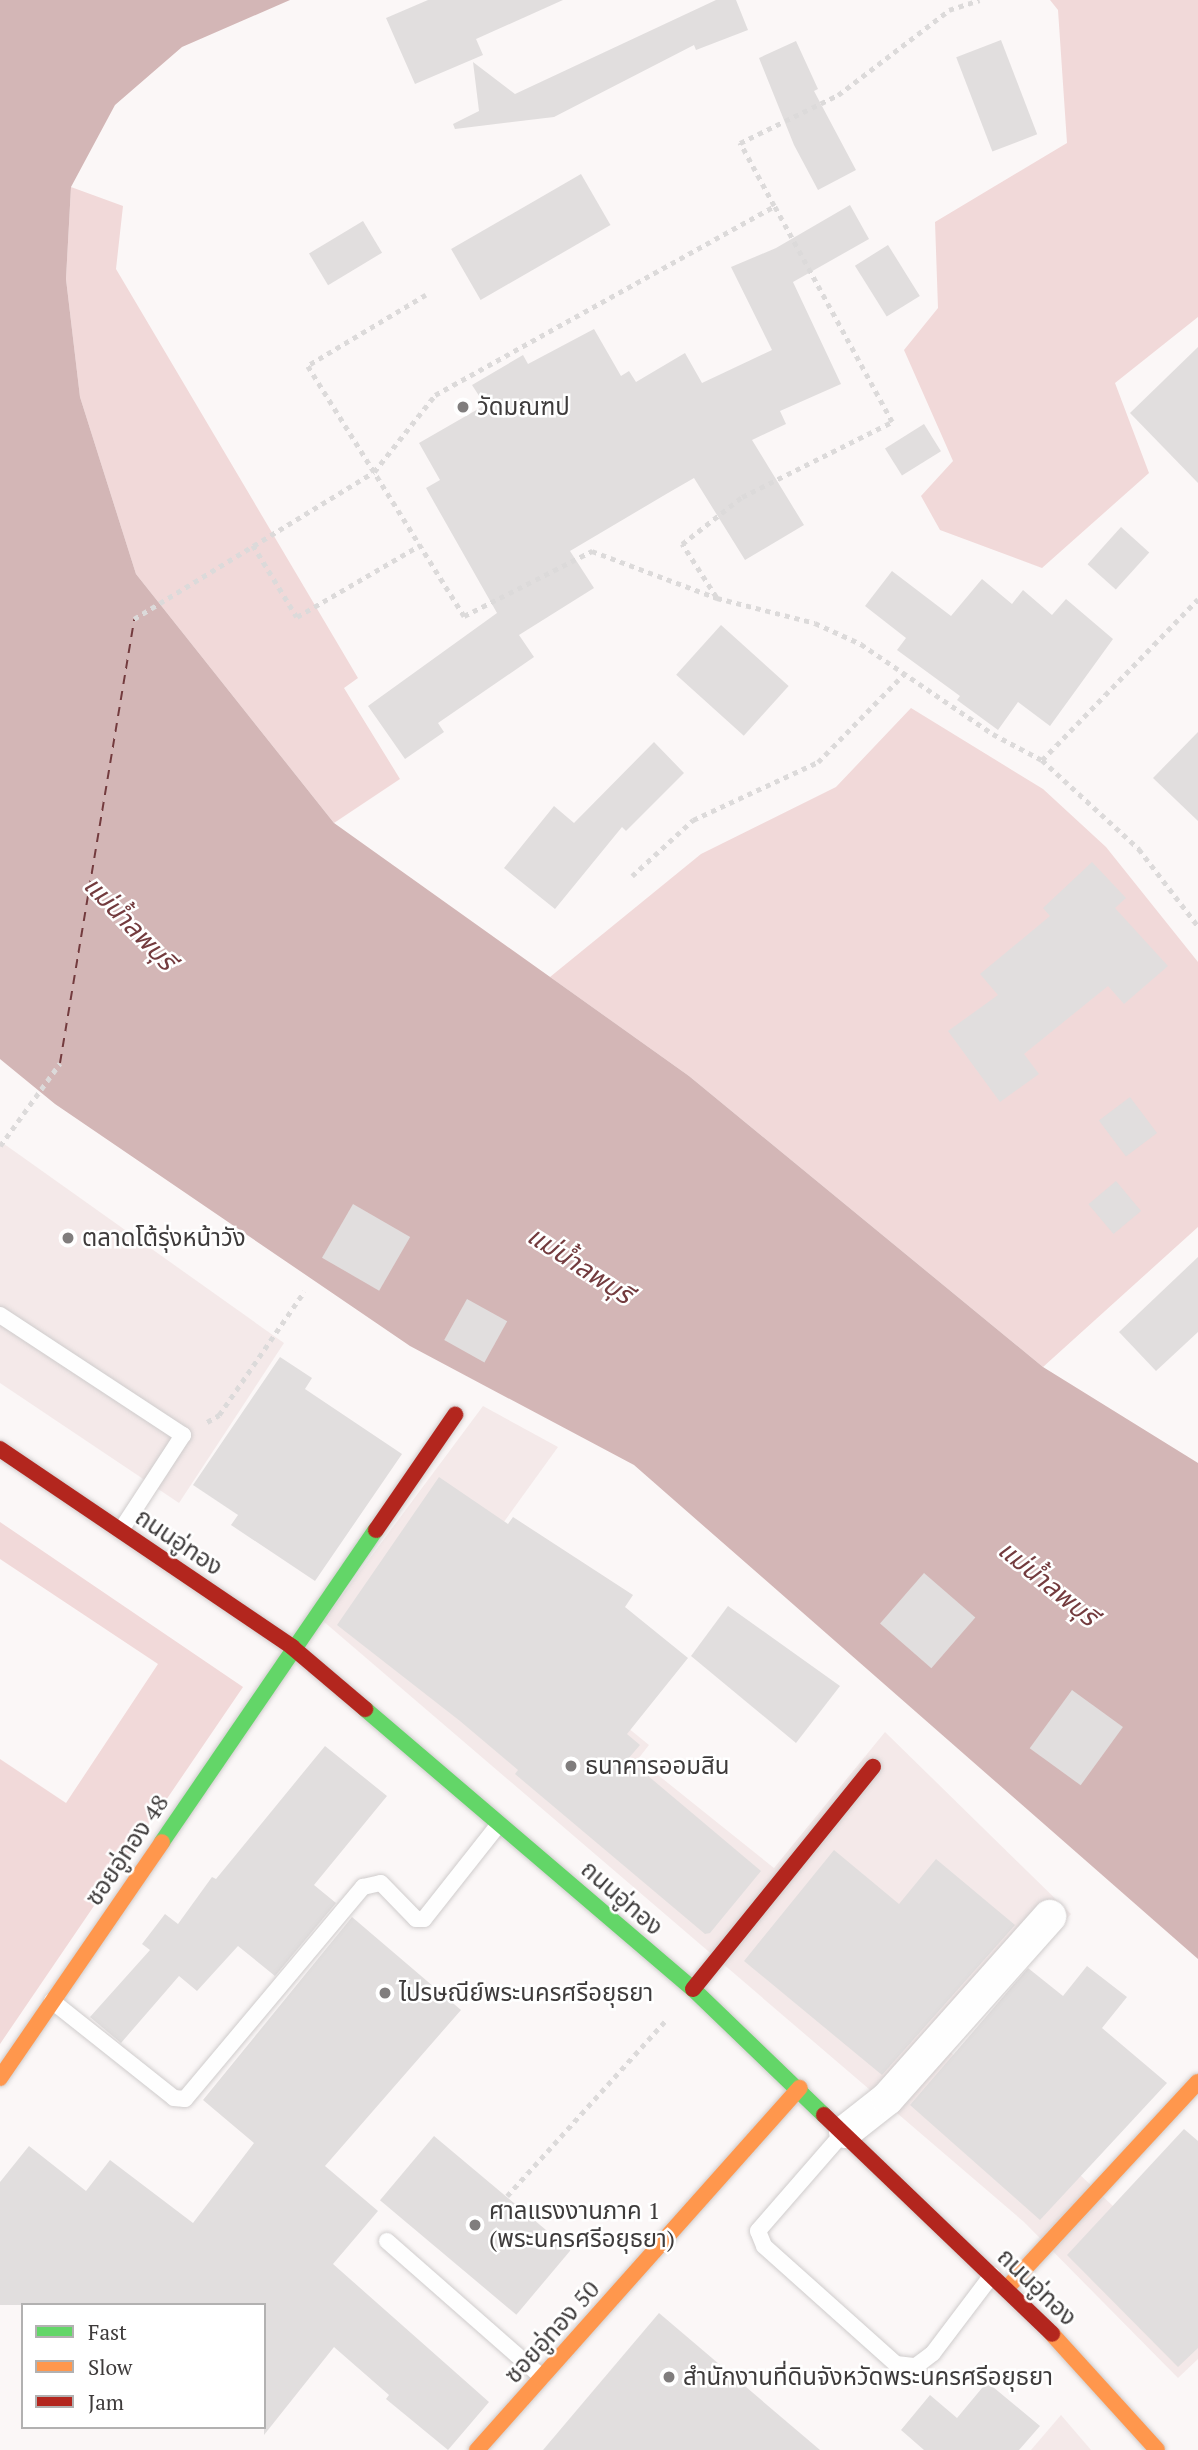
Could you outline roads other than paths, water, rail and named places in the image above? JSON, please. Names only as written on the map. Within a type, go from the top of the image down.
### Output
[{"type":"street","name":"ซอยอู่ทอง 48","points":[[0,2078],[292,1647],[456,1415]]},
{"type":"street","name":"ถนนอู่ทอง","points":[[0,1449],[292,1647],[693,1989],[845,2131],[1075,2356],[1157,2450]]},
{"type":"street","points":[[693,1989],[873,1767]]},
{"type":"street","points":[[845,2131],[887,2098],[1049,1916]]},
{"type":"street","points":[[1006,2289],[1198,2082]]},
{"type":"street","name":"ซอยอู่ทอง 50","points":[[477,2450],[800,2088]]},
{"type":"lane","points":[[0,1315],[183,1435],[121,1530]]},
{"type":"lane","points":[[52,2001],[174,2098],[185,2099],[363,1887],[381,1883],[416,1919],[424,1919],[499,1823]]},
{"type":"lane","points":[[845,2131],[758,2231],[764,2246],[896,2364],[916,2366],[933,2353],[992,2275]]},
{"type":"lane","points":[[387,2241],[542,2377]]},
{"type":"water","name":"แม่น้ำลพบุรี","points":[[0,0],[290,0],[182,47],[115,105],[71,187],[66,279],[80,397],[136,574],[334,823],[689,1076],[1043,1367],[1198,1463],[1198,1959],[634,1465],[410,1346],[55,1104],[0,1059]]},
{"type":"place","name":"วัดมณฑป","points":[[463,407]]},
{"type":"place","name":"ตลาดโต้รุ่งหน้าวัง","points":[[68,1238]]},
{"type":"place","name":"ธนาคารออมสิน","points":[[571,1766]]},
{"type":"place","name":"ไปรษณีย์พระนครศรีอยุธยา","points":[[385,1993]]},
{"type":"place","name":"ศาลแรงงานภาค 1 (พระนครศรีอยุธยา)","points":[[475,2225]]},
{"type":"place","name":"สำนักงานที่ดินจังหวัดพระนครศรีอยุธยา","points":[[669,2377]]}]
